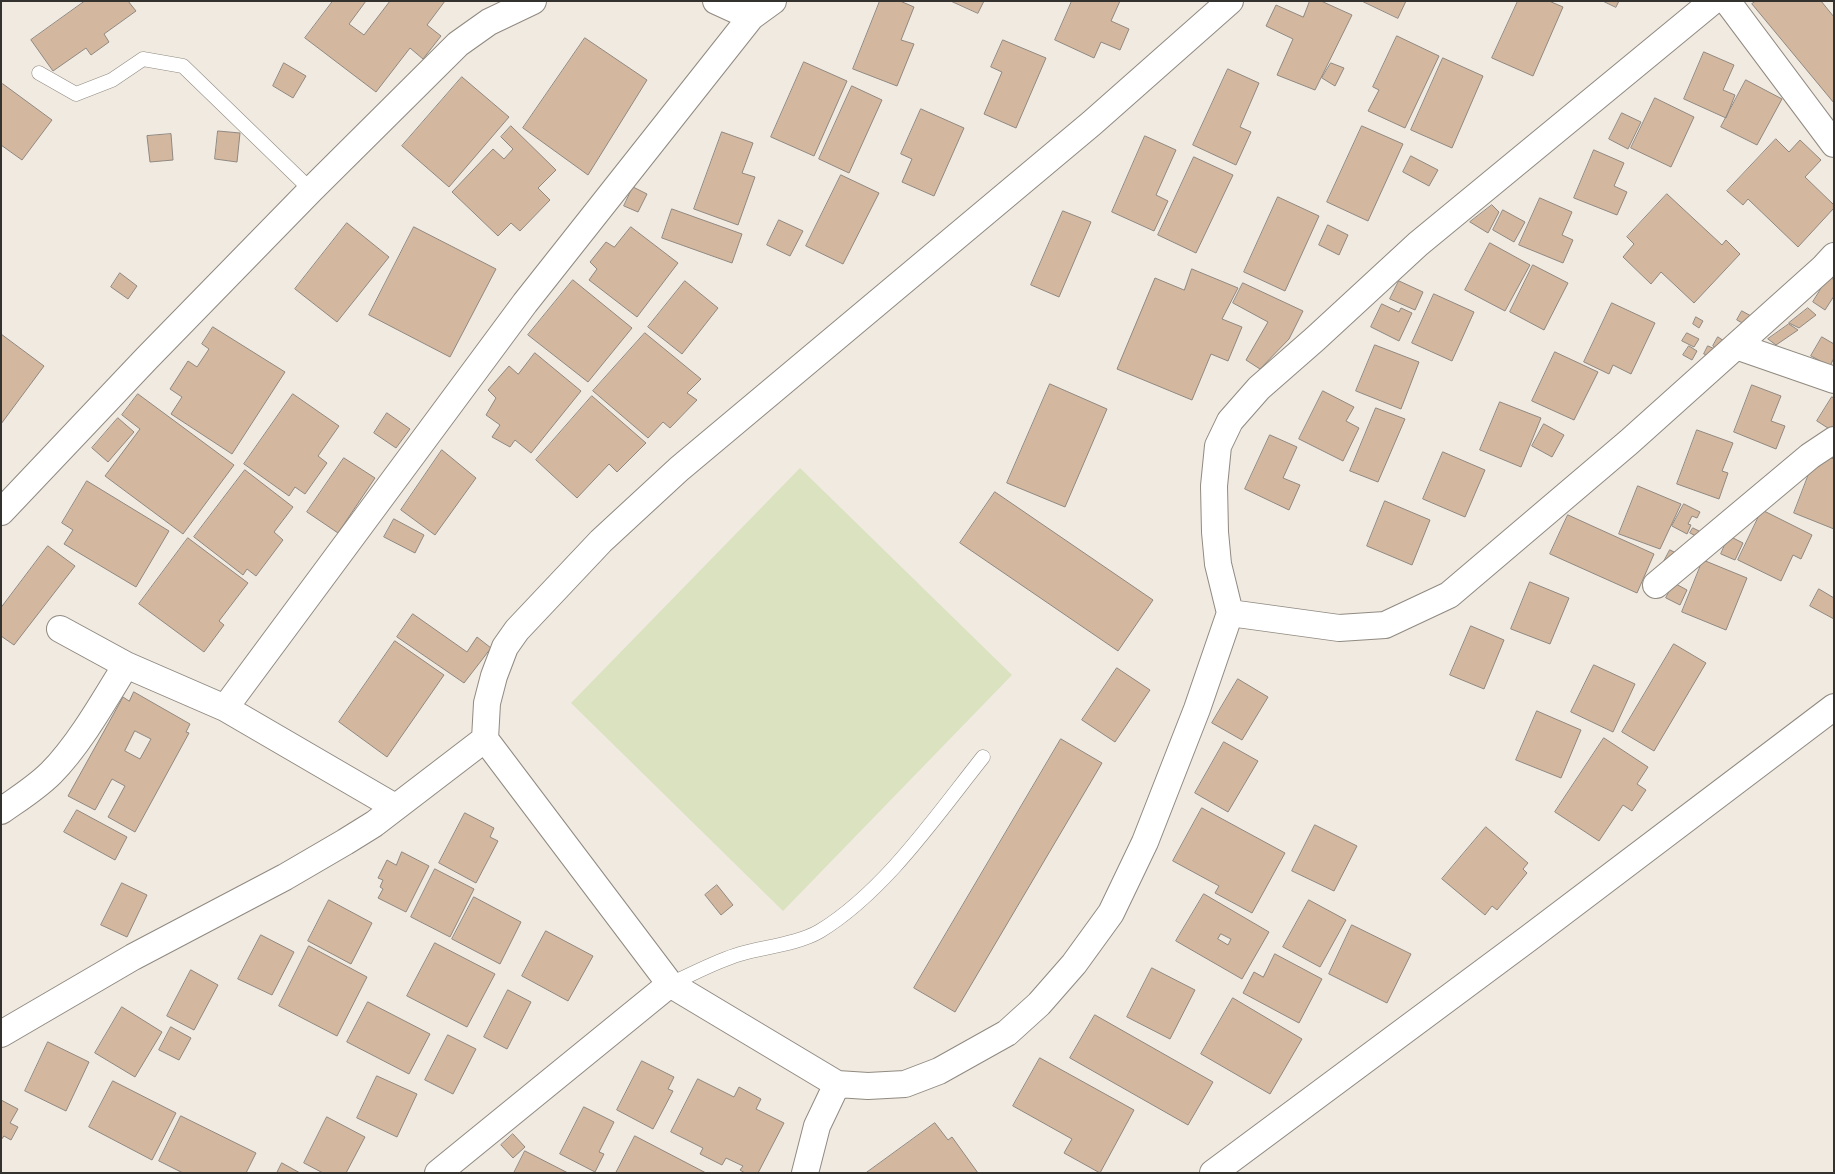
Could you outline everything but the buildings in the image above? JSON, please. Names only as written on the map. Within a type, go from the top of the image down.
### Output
[{"type":"street","points":[[716,1],[752,17]]},
{"type":"street","points":[[225,708],[525,303],[752,17],[773,1]]},
{"type":"street","points":[[1230,1],[1092,123],[679,469],[601,541],[517,630],[505,647],[494,676],[487,703],[485,738],[670,984],[837,1084],[868,1086],[905,1084],[939,1071],[1007,1033],[1039,1004],[1074,964],[1111,913],[1145,842],[1197,709],[1230,613],[1218,564],[1214,486],[1218,446],[1230,421],[1259,388],[1418,244],[1713,1]]},
{"type":"street","points":[[1727,1],[1834,144]]},
{"type":"street","points":[[3,506],[311,190],[458,44],[513,5]]},
{"type":"street","points":[[1230,613],[1339,628],[1385,625],[1449,595],[1629,442],[1834,256]]},
{"type":"street","points":[[1736,346],[1834,380]]},
{"type":"street","points":[[1656,585],[1810,456],[1834,440]]},
{"type":"street","points":[[60,629],[126,665],[225,708],[396,807]]},
{"type":"street","points":[[1,811],[33,789],[63,760],[96,713],[126,665]]},
{"type":"street","points":[[1214,1173],[1834,708]]},
{"type":"street","points":[[1,1034],[133,957],[302,867],[374,824],[485,738]]},
{"type":"street","points":[[438,1173],[670,984]]},
{"type":"street","points":[[805,1173],[817,1126],[837,1084]]},
{"type":"lane","points":[[40,73],[76,94],[112,80],[143,59],[183,66],[311,190]]},
{"type":"lane","points":[[670,984],[738,954],[784,943],[818,932],[855,906],[892,870],[983,756]]},
{"type":"green space","points":[[800,468],[1012,675],[783,911],[571,703]]}]
